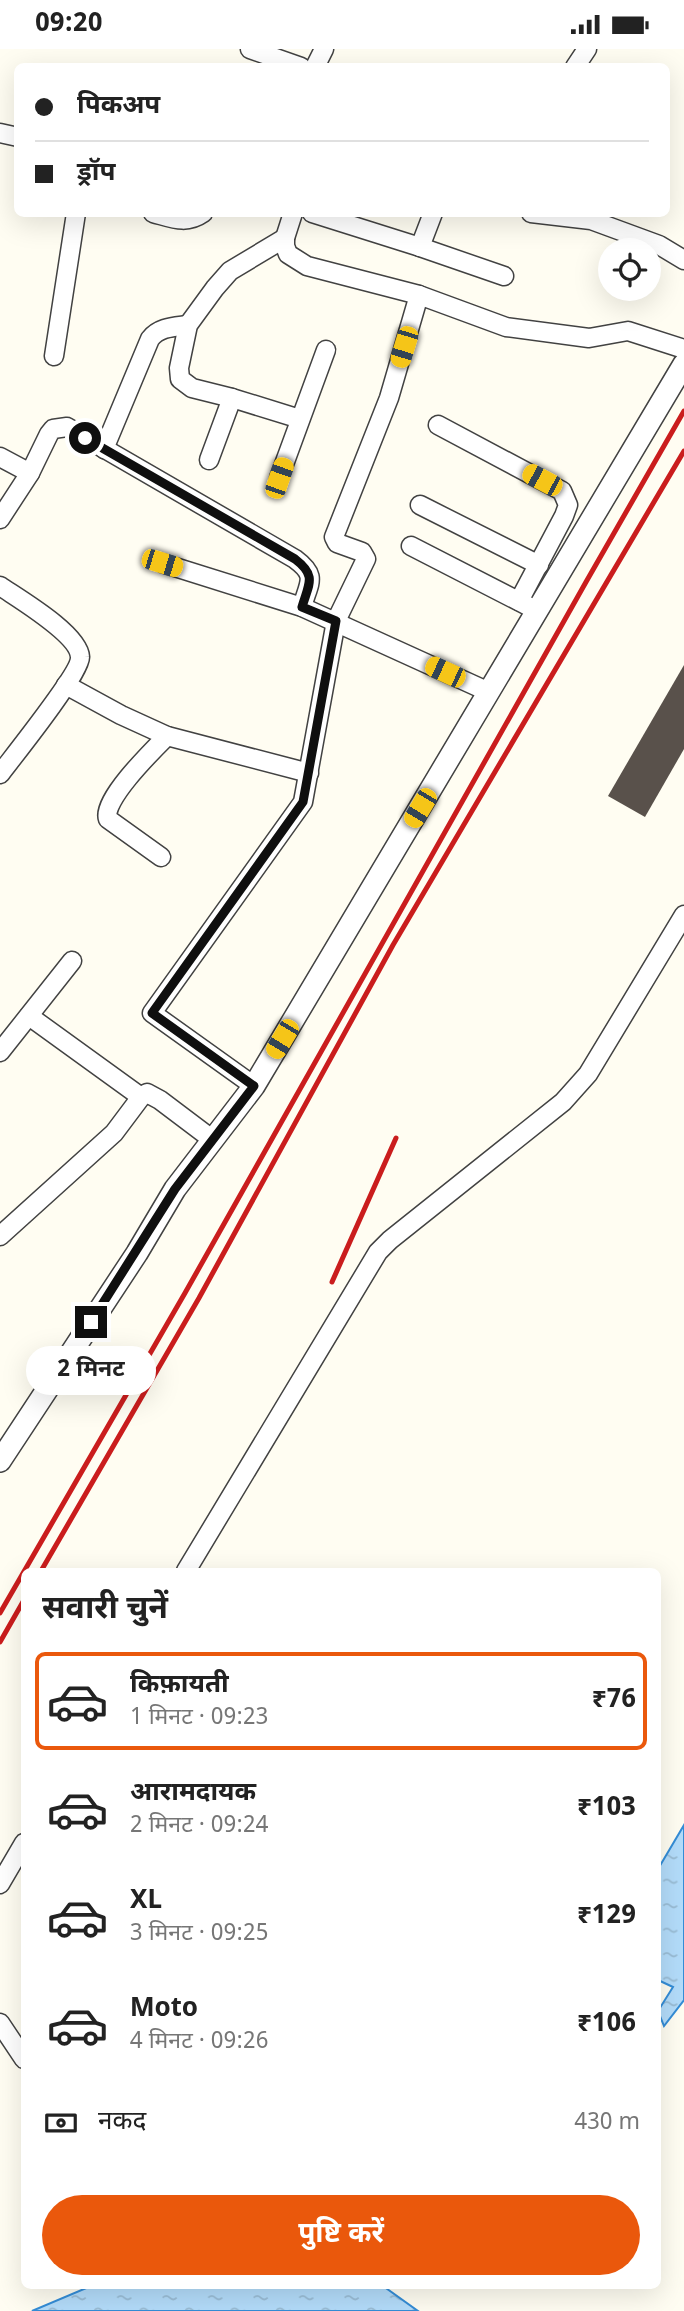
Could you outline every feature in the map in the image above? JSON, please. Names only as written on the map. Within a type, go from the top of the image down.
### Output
[{"type":"street","points":[[250,49],[290,63]]},
{"type":"street","points":[[54,356],[75,217]]},
{"type":"street","points":[[168,217],[184,221],[198,217]]},
{"type":"street","points":[[292,217],[285,238],[288,254],[307,266],[419,295],[506,327],[589,338],[628,331],[684,349]]},
{"type":"street","points":[[325,217],[504,276]]},
{"type":"street","points":[[420,247],[431,217]]},
{"type":"street","points":[[565,217],[591,220],[659,245],[684,260]]},
{"type":"street","points":[[285,238],[230,271],[188,325],[180,379],[192,388],[300,419]]},
{"type":"street","points":[[254,1086],[152,1013],[303,802],[336,621],[366,559],[362,552],[337,543],[334,537],[389,398],[419,295]]},
{"type":"street","points":[[104,449],[150,339],[155,332],[188,325]]},
{"type":"street","points":[[279,478],[326,350]]},
{"type":"street","points":[[0,1461],[175,1189],[254,1086],[489,692],[528,606],[684,364]]},
{"type":"street","points":[[209,460],[232,398]]},
{"type":"street","points":[[438,425],[562,491],[568,505],[539,565],[528,606]]},
{"type":"street","points":[[0,519],[30,473],[49,434],[58,428],[67,427],[295,559],[308,569],[310,576],[302,607]]},
{"type":"street","points":[[0,457],[30,473]]},
{"type":"street","points":[[420,505],[539,565]]},
{"type":"street","points":[[411,546],[528,606]]},
{"type":"street","points":[[162,563],[302,607],[489,692]]},
{"type":"street","points":[[0,586],[47,619],[77,648],[80,658],[66,685],[0,774]]},
{"type":"street","points":[[66,685],[167,736],[309,773]]},
{"type":"street","points":[[162,857],[108,819],[106,814],[108,806],[135,769],[167,736]]},
{"type":"street","points":[[188,1568],[378,1252],[563,1102],[575,1089],[588,1074],[684,915]]},
{"type":"street","points":[[0,1052],[72,961]]},
{"type":"street","points":[[29,1016],[141,1097]]},
{"type":"street","points":[[0,1236],[114,1133],[147,1093],[213,1140]]},
{"type":"street","points":[[0,1884],[21,1848]]},
{"type":"street","points":[[0,2023],[21,2054]]},
{"type":"water","points":[[684,1825],[684,2000],[664,2026],[661,2006],[673,1987],[661,1981],[661,1864]]},
{"type":"water","points":[[84,2289],[387,2289],[418,2311],[32,2311]]},
{"type":"building","points":[[684,665],[684,749],[645,817],[608,796]]},
{"type":"railway","points":[[26,1568],[185,1293],[684,411]]},
{"type":"railway","points":[[43,1568],[199,1298],[393,945],[684,451]]},
{"type":"railway","points":[[332,1282],[396,1138]]},
{"type":"railway","points":[[0,1613],[21,1577]]},
{"type":"railway","points":[[0,1642],[21,1605]]},
{"type":"route","points":[[85,438],[295,559],[308,569],[310,576],[302,607],[336,621],[303,802],[152,1013],[254,1086],[175,1189],[91,1322]]}]
